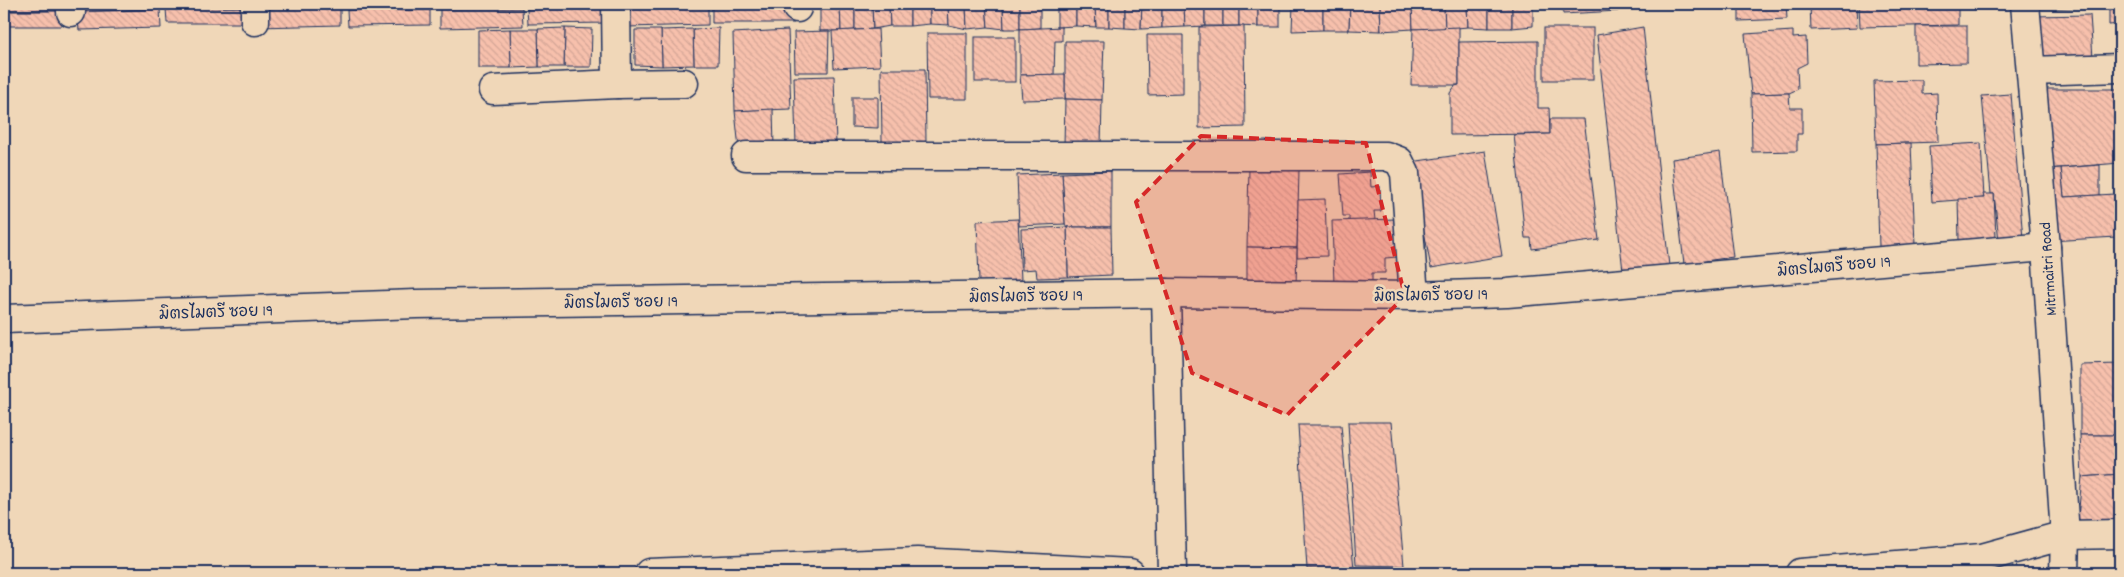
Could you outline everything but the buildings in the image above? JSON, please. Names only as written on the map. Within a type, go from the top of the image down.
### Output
[{"type":"street","points":[[616,4],[617,84]]},
{"type":"street","name":"Mitrmaitri Road","points":[[2025,4],[2046,247],[2064,535],[2064,573]]},
{"type":"street","points":[[2031,72],[2120,68]]},
{"type":"street","points":[[493,90],[684,83]]},
{"type":"street","points":[[746,156],[1386,156],[1399,161],[1405,173],[1414,296]]},
{"type":"street","name":"มิตรไมตรี ซอย 19","points":[[4,319],[416,304],[1166,293],[1414,296],[1517,292],[2046,247]]},
{"type":"street","points":[[1166,293],[1172,573]]},
{"type":"street","points":[[1800,573],[1982,558],[2064,535],[2120,534]]},
{"type":"street","points":[[649,573],[920,568],[1130,573]]},
{"type":"highlighted area","points":[[1201,136],[1366,143],[1405,296],[1287,415],[1192,373],[1136,202]]}]
